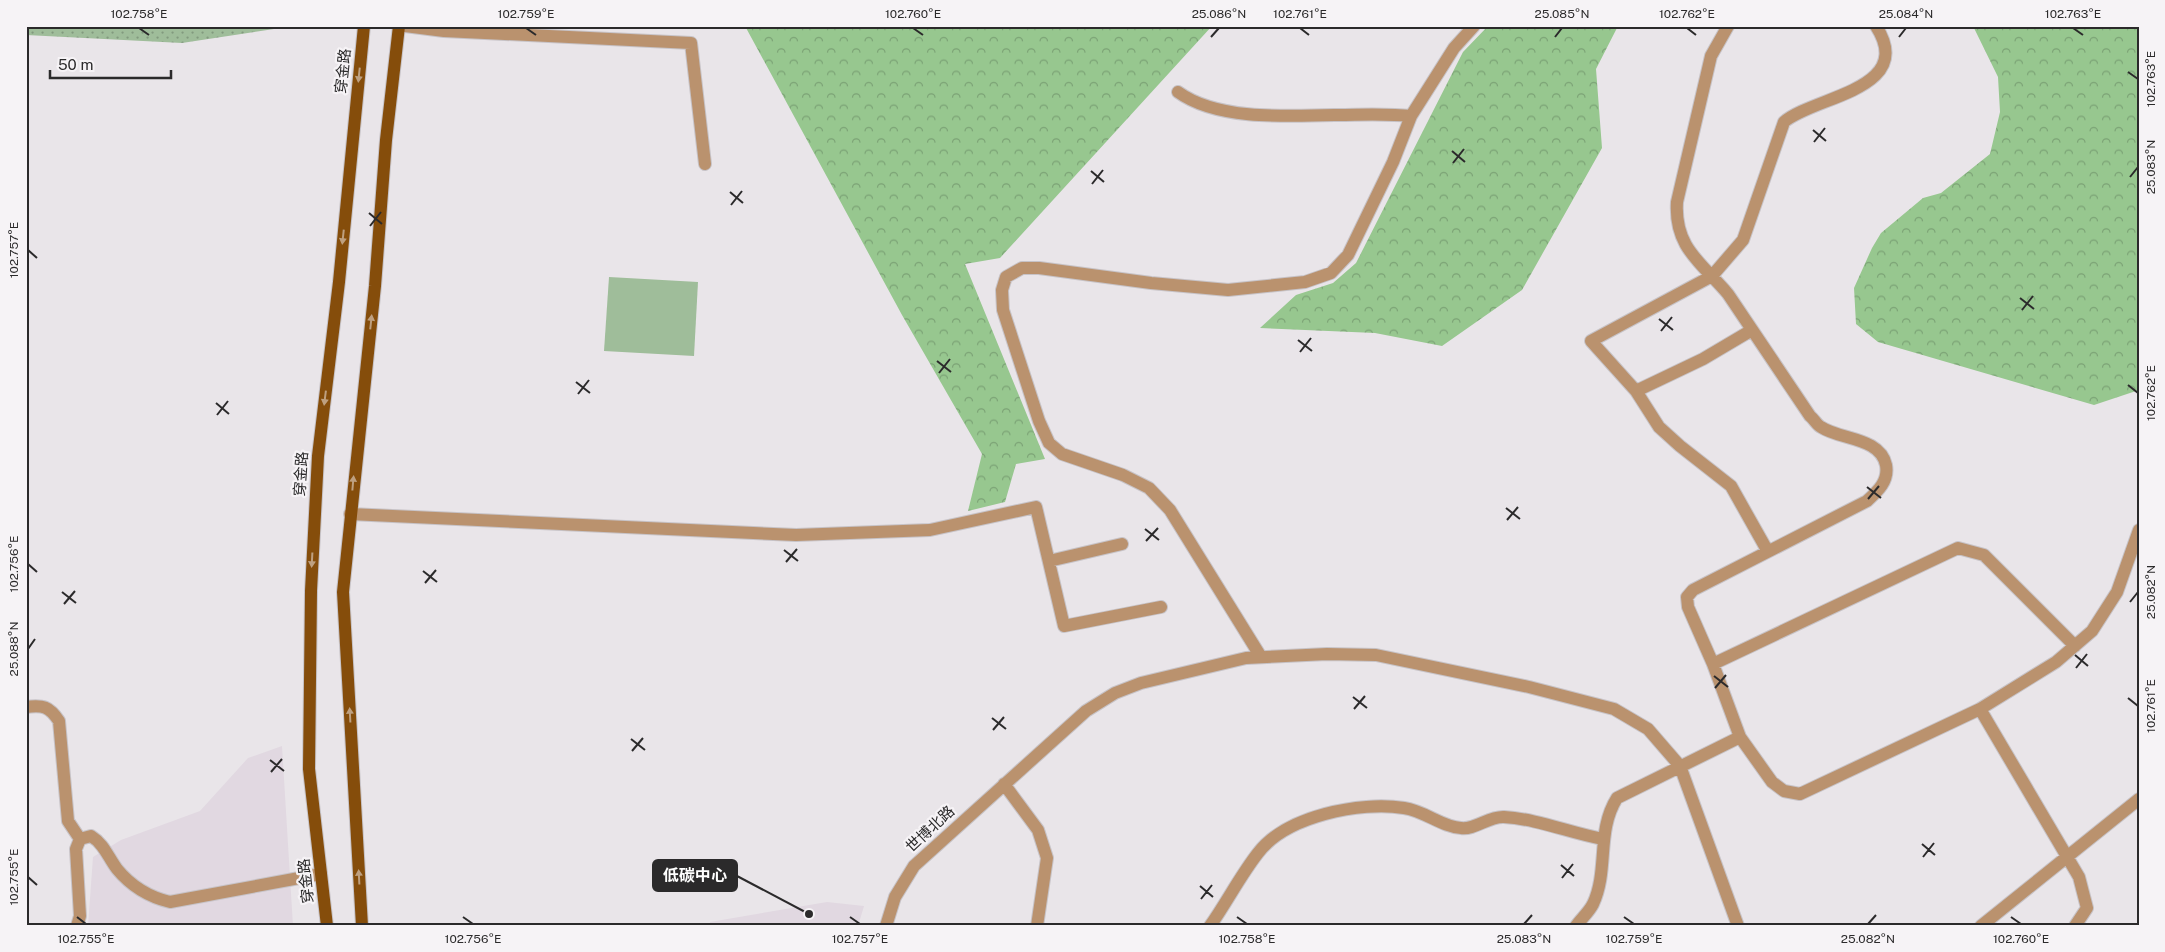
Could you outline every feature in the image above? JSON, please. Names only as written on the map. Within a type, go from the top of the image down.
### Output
[{"type":"main road","name":"穿金路","points":[[327,926],[309,769],[311,591],[318,456],[339,282],[364,26]]},
{"type":"main road","points":[[362,926],[343,592],[375,286],[386,140],[399,26]]},
{"type":"street","points":[[405,26],[444,31],[691,43],[705,164]]},
{"type":"street","points":[[1261,657],[1170,510],[1149,488],[1123,475],[1062,454],[1049,443],[1039,421],[1003,310],[1002,290],[1006,277],[1022,268],[1228,290],[1305,282],[1331,273],[1348,255],[1393,162],[1411,116],[1454,48],[1474,26]]},
{"type":"street","points":[[1728,26],[1711,56],[1678,202],[1676,219],[1682,237],[1693,258],[1712,276],[1752,330],[1787,384],[1821,427],[1866,444],[1878,451],[1885,461],[1887,471],[1881,488],[1867,501],[1767,550],[1693,590],[1687,597],[1688,607],[1713,664],[1740,737],[1772,782],[1784,791],[1800,794],[1980,709],[2056,662],[2092,631],[2117,592],[2139,530]]},
{"type":"street","points":[[1767,550],[1741,500],[1731,486],[1686,451],[1659,426],[1636,392],[1591,341],[1712,276],[1743,240],[1784,122],[1794,114],[1856,91],[1870,81],[1882,67],[1886,51],[1876,26]]},
{"type":"street","points":[[1178,92],[1191,102],[1242,113],[1282,116],[1389,114],[1411,116]]},
{"type":"street","points":[[1636,392],[1703,359],[1752,330]]},
{"type":"street","points":[[350,514],[796,534],[930,530],[1036,507],[1064,626],[1161,607]]},
{"type":"street","points":[[1049,561],[1122,544]]},
{"type":"street","points":[[1713,664],[1958,548],[1984,555],[2075,646]]},
{"type":"street","name":"世博北路","points":[[886,926],[895,897],[914,866],[1086,711],[1115,693],[1141,683],[1246,658],[1327,654],[1376,655],[1528,687],[1614,709],[1648,729],[1680,766]]},
{"type":"street","points":[[26,707],[43,705],[52,710],[59,721],[68,822],[80,839]]},
{"type":"street","points":[[1980,709],[2079,877],[2087,908],[2075,926]]},
{"type":"street","points":[[1576,926],[1593,905],[1600,878],[1603,839],[1608,812],[1617,798],[1740,737]]},
{"type":"street","points":[[1680,766],[1738,926]]},
{"type":"street","points":[[1004,784],[1038,830],[1047,858],[1037,926]]},
{"type":"street","points":[[1981,926],[2139,798]]},
{"type":"street","points":[[1210,926],[1258,852],[1277,834],[1297,824],[1331,812],[1379,807],[1402,808],[1423,812],[1450,826],[1462,829],[1502,816],[1529,820],[1579,835],[1603,839]]},
{"type":"street","points":[[80,839],[90,836],[100,842],[118,870],[136,887],[153,898],[170,902],[321,874]]},
{"type":"street","points":[[77,926],[80,916],[76,849],[80,839]]},
{"type":"shaded area","points":[[282,746],[293,926],[88,926],[93,857],[121,840],[200,811],[248,758]]},
{"type":"shaded area","points":[[827,902],[864,906],[858,926],[710,926],[710,922]]},
{"type":"green space","points":[[26,26],[294,26],[182,43],[26,35]]},
{"type":"green space","points":[[745,26],[1212,26],[1000,258],[965,264],[1045,459],[1016,464],[1005,502],[968,511],[982,454],[902,315]]},
{"type":"green space","points":[[1488,26],[1618,26],[1596,69],[1602,148],[1522,290],[1442,346],[1375,333],[1260,328],[1296,295],[1333,283],[1356,263],[1463,52]]},
{"type":"green space","points":[[1973,26],[2139,26],[2139,390],[2094,405],[1878,342],[1856,324],[1854,288],[1881,233],[1923,198],[1941,193],[1990,154],[2000,112],[1998,77]]},
{"type":"green space","points":[[609,277],[698,282],[694,356],[604,351]]},
{"type":"place","name":"低碳中心","points":[[809,914]]}]
